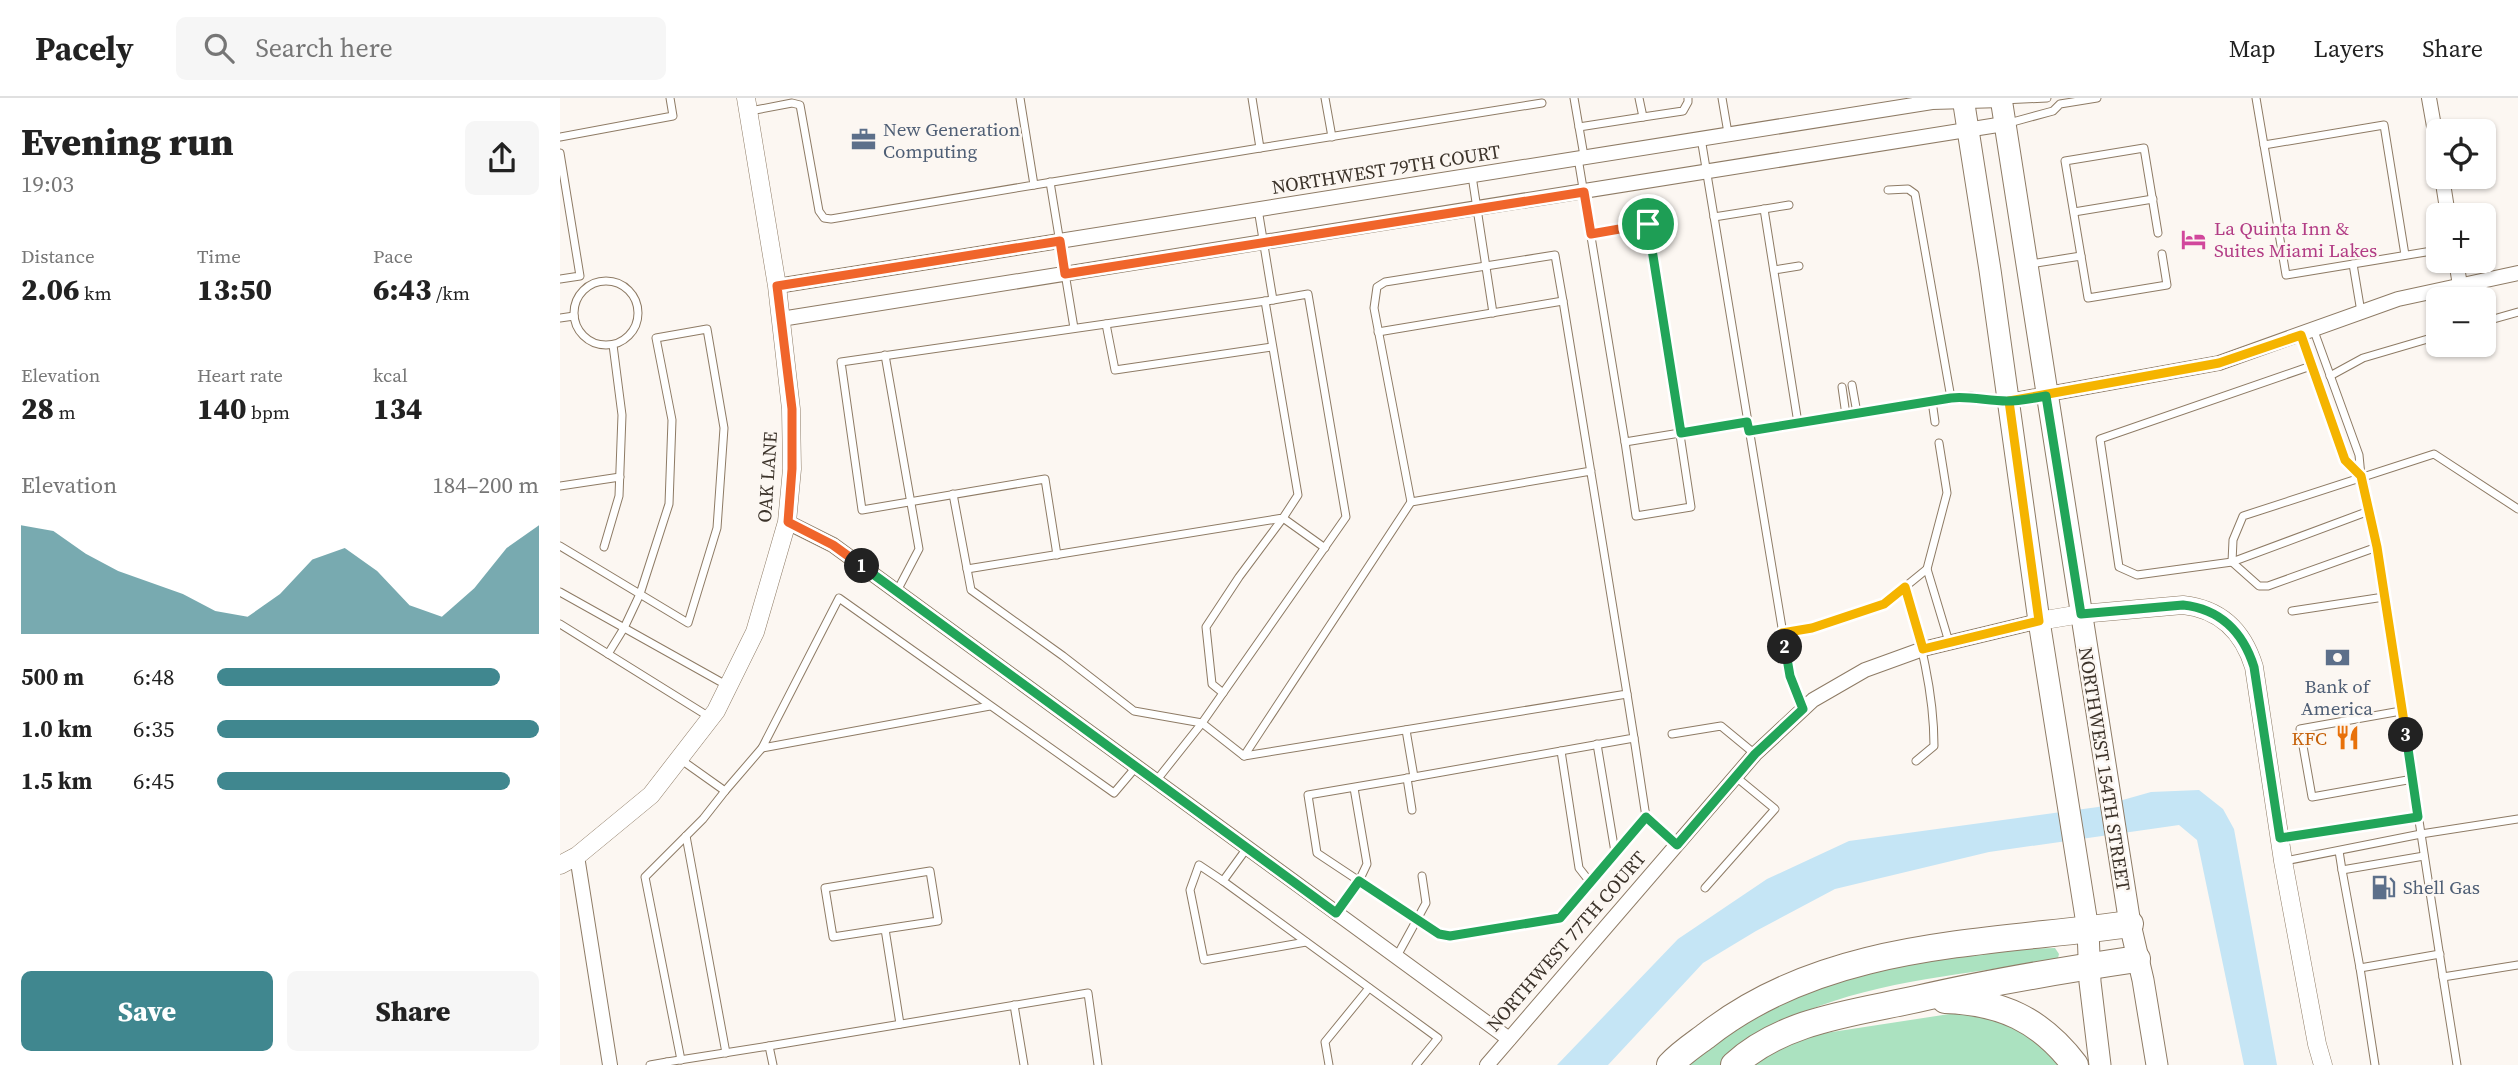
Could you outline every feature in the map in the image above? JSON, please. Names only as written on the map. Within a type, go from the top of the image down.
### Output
[{"type":"highway","points":[[1670,1065],[1727,1020],[1786,988],[1835,969],[1905,951],[2130,924]]},
{"type":"highway","points":[[1734,1065],[1746,1054],[1785,1031],[1835,1016],[1969,986],[2137,959]]},
{"type":"highway","points":[[1918,998],[1985,1003],[2016,1014],[2049,1037],[2075,1065]]},
{"type":"main road","points":[[1963,99],[2039,621],[2076,845],[2088,930],[2100,1065]]},
{"type":"main road","name":"NORTHWEST 154TH STREET","points":[[2001,99],[2116,839],[2157,1065]]},
{"type":"street","points":[[2430,98],[2433,119]]},
{"type":"street","name":"NORTHWEST 79TH COURT","points":[[777,286],[1728,133],[1932,102],[2001,99]]},
{"type":"street","name":"OAK LANE","points":[[560,865],[577,856],[651,795],[711,718],[755,632],[788,522],[792,469],[792,409],[777,286],[747,105]]},
{"type":"street","points":[[781,319],[2004,124]]},
{"type":"street","points":[[2458,273],[2460,285]]},
{"type":"street","points":[[2009,401],[2219,363],[2398,299],[2518,273]]},
{"type":"street","points":[[788,522],[833,545],[1509,1040]]},
{"type":"street","name":"NORTHWEST 77TH COURT","points":[[1487,1065],[1755,754],[1813,700],[1865,670],[1949,642],[2081,614],[2183,605],[2197,607],[2227,620],[2249,649],[2283,861],[2316,1044],[2323,1065]]},
{"type":"street","points":[[577,856],[610,1065]]},
{"type":"lane","points":[[560,137],[673,116],[670,98]]},
{"type":"lane","points":[[1020,98],[1034,185]]},
{"type":"lane","points":[[1252,98],[1260,148]]},
{"type":"lane","points":[[1325,98],[1332,136]]},
{"type":"lane","points":[[1574,98],[1584,192],[1636,516],[1691,507],[1648,224],[1591,234]]},
{"type":"lane","points":[[1640,98],[1643,117]]},
{"type":"lane","points":[[1579,127],[1683,111],[1688,98]]},
{"type":"lane","points":[[1722,98],[1728,133]]},
{"type":"lane","points":[[2001,99],[2047,98]]},
{"type":"lane","points":[[2053,98],[2063,102],[2097,98]]},
{"type":"lane","points":[[2256,98],[2286,275],[2426,252]]},
{"type":"lane","points":[[2004,124],[2053,111],[2063,102]]},
{"type":"lane","points":[[747,105],[800,105],[819,211],[824,218],[1542,103]]},
{"type":"lane","points":[[2264,145],[2384,125],[2405,255]]},
{"type":"lane","points":[[1701,138],[1782,633],[1790,676],[1803,709]]},
{"type":"lane","points":[[2158,233],[2144,148],[2065,161],[2088,298],[2167,285],[2162,254]]},
{"type":"lane","points":[[560,153],[580,276],[560,279]]},
{"type":"lane","points":[[1472,174],[1493,313]]},
{"type":"lane","points":[[1050,182],[1074,328]]},
{"type":"lane","points":[[1888,190],[1908,189],[1915,194],[1951,398]]},
{"type":"lane","points":[[2074,212],[2153,199]]},
{"type":"lane","points":[[1714,217],[1789,205]]},
{"type":"lane","points":[[1223,693],[1212,684],[1206,627],[1298,495],[1272,346],[1264,243],[1258,209]]},
{"type":"lane","points":[[1764,209],[1798,423]]},
{"type":"lane","points":[[1244,756],[1411,502],[1378,332],[1375,297],[1377,287],[1385,282],[1555,255],[1646,817],[1677,845]]},
{"type":"lane","points":[[2026,265],[2081,256]]},
{"type":"lane","points":[[2353,264],[2361,312]]},
{"type":"lane","points":[[1774,270],[1799,266]]},
{"type":"lane","points":[[608,281],[625,287],[636,301],[638,320],[629,336],[613,345],[595,344],[587,340],[573,316],[577,298],[590,285],[608,281]]},
{"type":"lane","points":[[1057,555],[1045,479],[862,510],[841,362],[1308,294],[1346,517],[1202,723],[1156,781]]},
{"type":"lane","points":[[1378,332],[1563,301]]},
{"type":"lane","points":[[2496,318],[2518,312]]},
{"type":"lane","points":[[560,318],[573,316]]},
{"type":"lane","points":[[1106,324],[1115,370],[1272,346]]},
{"type":"lane","points":[[560,546],[640,594],[688,623],[717,528],[724,428],[707,329],[656,338],[672,420],[668,504],[640,594],[608,654]]},
{"type":"lane","points":[[2307,333],[2311,366],[2345,460],[2361,476]]},
{"type":"lane","points":[[2307,333],[2330,376],[2359,456],[2377,547],[2457,1065]]},
{"type":"lane","points":[[2330,376],[2363,358],[2426,340]]},
{"type":"lane","points":[[604,547],[619,496],[620,478],[622,415],[613,345]]},
{"type":"lane","points":[[885,355],[919,549],[897,592]]},
{"type":"lane","points":[[2311,366],[2100,439],[2119,568],[2137,575],[2232,562],[2369,511]]},
{"type":"lane","points":[[1852,385],[1857,413]]},
{"type":"lane","points":[[1842,387],[1846,415]]},
{"type":"lane","points":[[1749,431],[1951,398],[1970,396],[2009,401]]},
{"type":"lane","points":[[1932,401],[1935,422]]},
{"type":"lane","points":[[1625,442],[1747,422]]},
{"type":"lane","points":[[1938,443],[1947,493],[1927,569],[1949,642]]},
{"type":"lane","points":[[2232,562],[2234,540],[2243,516],[2361,476],[2437,454],[2518,509]]},
{"type":"lane","points":[[1411,502],[1591,471]]},
{"type":"lane","points":[[560,486],[620,478]]},
{"type":"lane","points":[[953,494],[971,590],[1134,711],[1202,723],[1244,756],[1627,694]]},
{"type":"lane","points":[[967,569],[1283,518],[1325,548]]},
{"type":"lane","points":[[2232,562],[2259,586],[2269,586],[2377,547]]},
{"type":"lane","points":[[1782,633],[1812,628],[1884,604],[1927,569]]},
{"type":"lane","points":[[1905,587],[1923,649],[1934,730],[1934,746],[1916,761]]},
{"type":"lane","points":[[560,592],[728,687]]},
{"type":"lane","points":[[2292,611],[2384,597]]},
{"type":"lane","points":[[681,1060],[645,877],[686,836],[762,748],[839,598],[1114,793],[1136,767]]},
{"type":"lane","points":[[560,624],[711,718]]},
{"type":"lane","points":[[762,748],[990,706]]},
{"type":"lane","points":[[2401,711],[2300,729],[2312,797],[2413,779]]},
{"type":"lane","points":[[1672,734],[1721,726],[1755,754]]},
{"type":"lane","points":[[1406,730],[1412,810]]},
{"type":"lane","points":[[1634,738],[1308,795],[1317,853],[1439,934],[1450,936],[1560,918],[1646,817]]},
{"type":"lane","points":[[1597,744],[1615,852]]},
{"type":"lane","points":[[1561,751],[1579,867],[1590,882]]},
{"type":"lane","points":[[679,759],[725,791]]},
{"type":"lane","points":[[1706,888],[1775,809],[1736,777]]},
{"type":"lane","points":[[1336,913],[1359,881],[1367,864],[1354,788]]},
{"type":"lane","points":[[2280,838],[2418,817]]},
{"type":"lane","points":[[2283,861],[2421,834],[2518,819]]},
{"type":"lane","points":[[686,836],[726,1053]]},
{"type":"lane","points":[[1223,881],[1247,848]]},
{"type":"lane","points":[[2339,851],[2375,1065]]},
{"type":"lane","points":[[2342,870],[2424,856]]},
{"type":"lane","points":[[1306,942],[1204,960],[1190,890],[1199,865],[1223,881],[1438,1038],[1416,1065]]},
{"type":"lane","points":[[930,871],[937,921],[885,929],[833,937],[825,888],[930,871]]},
{"type":"lane","points":[[1396,957],[1426,902],[1422,876]]},
{"type":"lane","points":[[885,929],[900,1024]]},
{"type":"lane","points":[[2360,968],[2440,954]]},
{"type":"lane","points":[[2443,977],[2518,965]]},
{"type":"lane","points":[[1329,1065],[1325,1042],[1369,988]]},
{"type":"lane","points":[[650,1065],[1088,993],[1098,1065]]},
{"type":"lane","points":[[1014,1006],[1024,1065]]},
{"type":"lane","points":[[769,1046],[773,1065]]},
{"type":"lane","points":[[713,1055],[715,1065]]},
{"type":"green space","points":[[2055,948],[2059,954],[2058,958],[2049,961],[1919,980],[1833,1001],[1793,1017],[1755,1038],[1720,1065],[1689,1065],[1749,1019],[1830,980],[1903,965],[2020,949]]},
{"type":"green space","points":[[1956,1013],[1989,1017],[2003,1022],[2028,1036],[2065,1065],[1749,1065],[1792,1042],[1819,1034]]},
{"type":"water","points":[[2199,790],[2223,809],[2234,829],[2277,1065],[2244,1065],[2197,840],[2179,825],[1989,852],[1835,889],[1703,963],[1608,1065],[1557,1065],[1678,939],[1767,879],[1849,841],[2098,807],[2151,792]]},
{"type":"place","name":"New Generation Computing","points":[[863,140]]},
{"type":"place","name":"La Quinta Inn & Suites Miami Lakes","points":[[2194,239]]},
{"type":"place","name":"Bank of America","points":[[2337,658]]},
{"type":"place","name":"KFC","points":[[2347,738]]},
{"type":"place","name":"Shell Gas","points":[[2383,887]]},
{"type":"route","points":[[1648,224],[1591,234],[1584,192],[1065,274],[1060,241],[777,286],[792,409],[792,469],[788,522],[833,545],[1336,913],[1359,881],[1439,934],[1450,936],[1560,918],[1646,817],[1677,845],[1755,754],[1803,709],[1790,676],[1782,633],[1812,628],[1884,604],[1905,587],[1923,649],[2039,621],[2009,401],[2219,363],[2301,335],[2345,460],[2361,476],[2377,547],[2418,817],[2280,838],[2254,667],[2249,649],[2227,620],[2212,612],[2183,605],[2081,614],[2046,396],[2009,401],[1970,396],[1749,431],[1747,422],[1681,433],[1648,224]]}]
